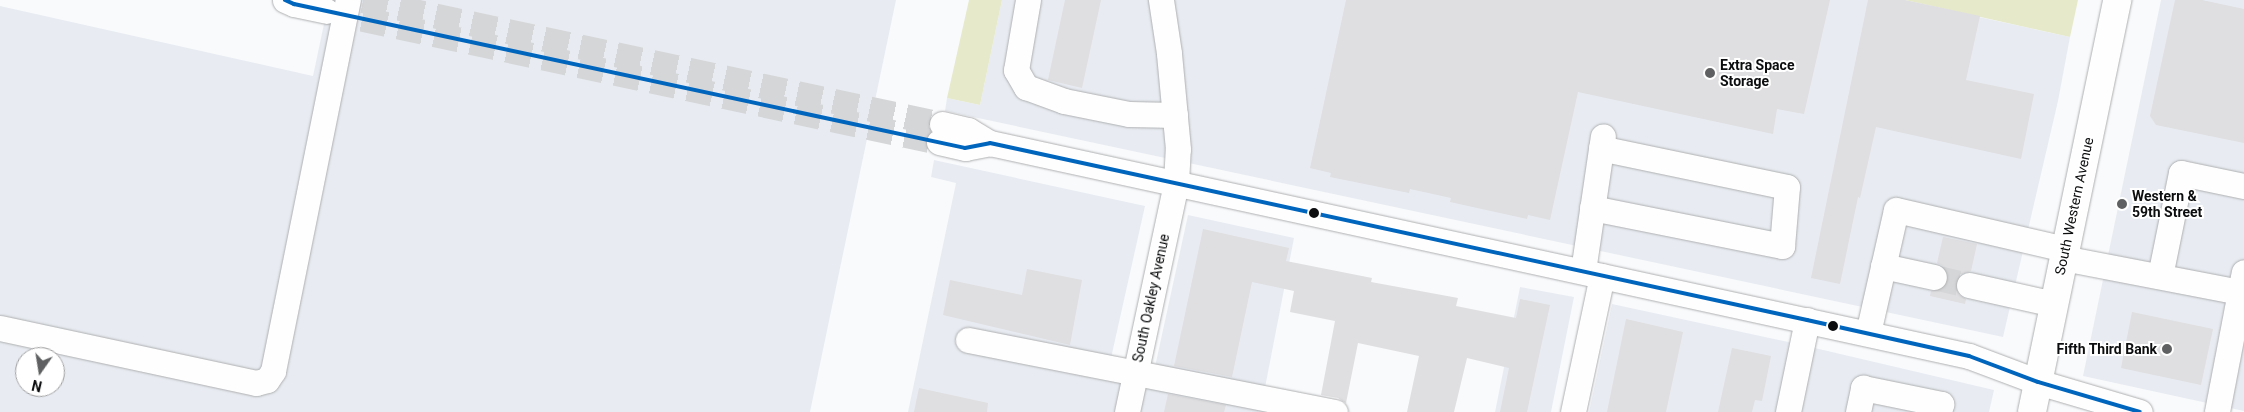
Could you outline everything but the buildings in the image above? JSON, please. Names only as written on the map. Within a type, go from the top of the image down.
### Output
[{"type":"main road","name":"South Western Avenue","points":[[2032,412],[2117,0]]},
{"type":"street","points":[[0,328],[256,383],[267,380],[273,371],[337,5],[294,4],[285,0]]},
{"type":"street","points":[[1028,0],[1016,70],[1026,87],[1064,101],[1129,114],[1175,115]]},
{"type":"street","name":"South Oakley Avenue","points":[[1127,412],[1176,183],[1178,148],[1170,53],[1161,0]]},
{"type":"street","points":[[940,133],[968,130],[990,143],[1969,356],[2038,382],[2136,412]]},
{"type":"street","points":[[1573,412],[1592,273],[1592,208],[1602,142],[1787,187],[1782,246],[1592,208]]},
{"type":"street","points":[[2160,276],[2181,173],[2244,186]]},
{"type":"street","points":[[1868,333],[1896,210],[2160,276],[2242,282],[2217,412]]},
{"type":"street","points":[[1883,266],[1934,278]]},
{"type":"street","points":[[1969,285],[2054,304]]},
{"type":"street","points":[[1788,412],[1807,320]]},
{"type":"street","points":[[968,340],[1335,412]]},
{"type":"street","points":[[1858,412],[1863,388],[1941,404],[1939,412]]},
{"type":"shaded area","points":[[329,0],[896,0],[810,412],[0,412],[0,6],[313,76]]},
{"type":"shaded area","points":[[1002,0],[1901,0],[2070,37],[2058,101],[2003,337],[945,111],[947,98],[980,105]]},
{"type":"shaded area","points":[[2161,0],[2244,0],[2244,411],[2083,376]]},
{"type":"shaded area","points":[[934,160],[1145,206],[1109,367],[1153,376],[1188,215],[1294,238],[1263,398],[1335,412],[908,412],[956,183],[931,177]]},
{"type":"shaded area","points":[[1520,287],[1574,297],[1551,412],[1495,412]]},
{"type":"shaded area","points":[[1612,304],[1802,345],[1994,390],[1989,412],[1589,412]]},
{"type":"green space","points":[[969,0],[1002,0],[980,105],[947,98]]},
{"type":"green space","points":[[1905,0],[2078,0],[2070,37]]},
{"type":"tunnel","points":[[363,0],[942,124]]},
{"type":"tunnel","points":[[326,11],[939,142]]},
{"type":"tunnel","points":[[1934,277],[1969,285]]},
{"type":"transit line","points":[[285,0],[294,4],[965,148],[990,143],[1807,320],[1969,356],[2038,382],[2140,412]]},
{"type":"place","name":"Extra Space Storage","points":[[1710,73]]},
{"type":"place","name":"Western & 59th Street","points":[[2122,204]]},
{"type":"place","name":"Fifth Third Bank","points":[[2167,349]]}]
